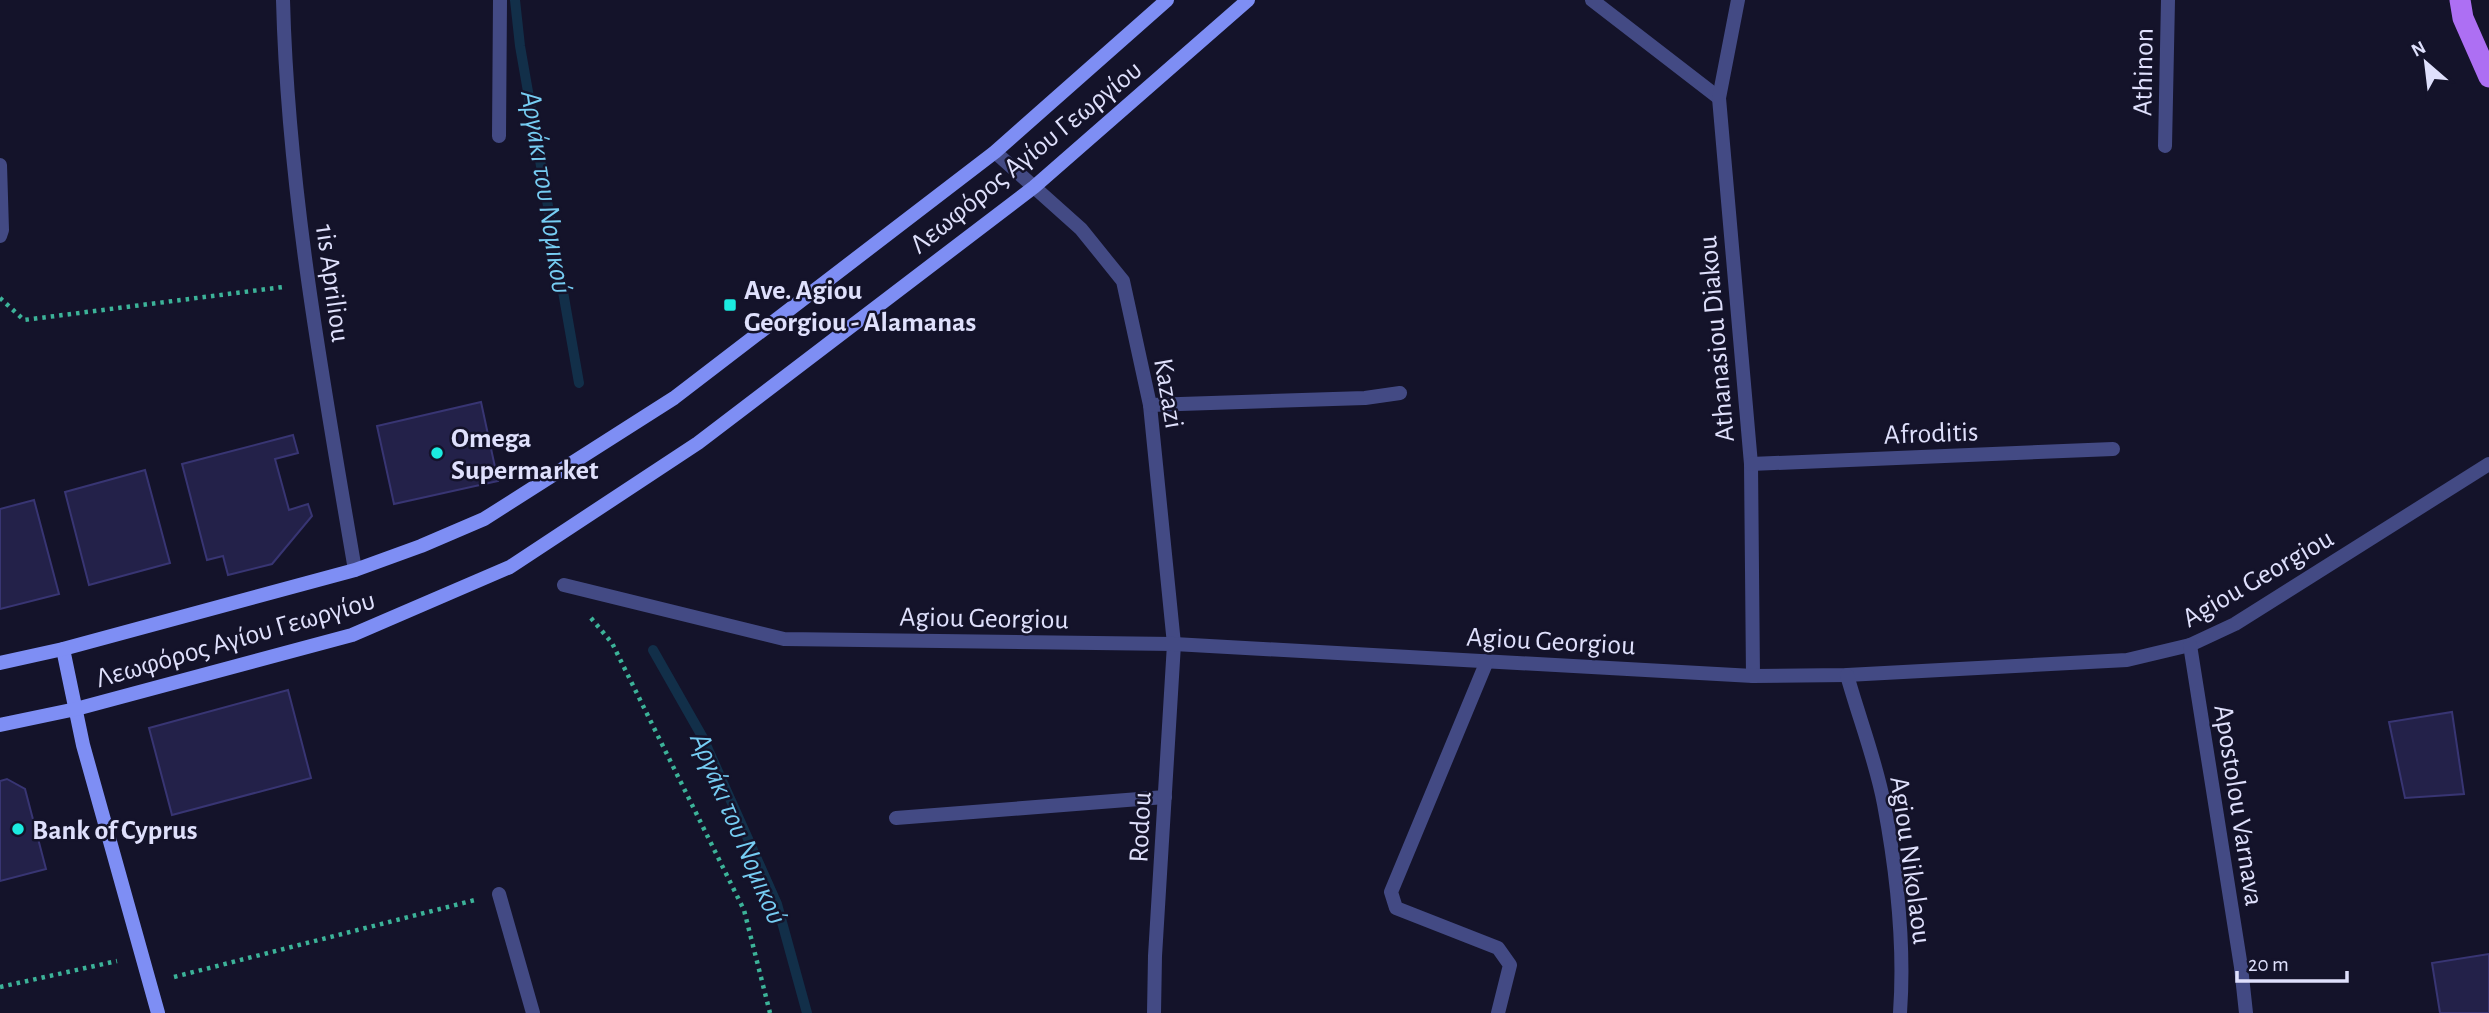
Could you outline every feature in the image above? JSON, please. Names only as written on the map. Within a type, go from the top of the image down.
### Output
[{"type":"main road","name":"Λεωφόρος Αγίου Γεωργίου","points":[[0,663],[63,649],[355,570],[484,519],[674,398],[995,152],[1167,0]]},
{"type":"main road","name":"Λεωφόρος Αγίου Γεωργίου","points":[[0,725],[76,709],[352,635],[510,567],[698,443],[1034,187],[1248,0]]},
{"type":"main road","points":[[2460,0],[2463,18],[2489,78]]},
{"type":"main road","points":[[63,649],[83,745],[158,1013]]},
{"type":"street","name":"1is Apriliou","points":[[283,0],[285,79],[308,284],[355,570]]},
{"type":"street","points":[[499,136],[500,0]]},
{"type":"street","points":[[1592,0],[1719,98]]},
{"type":"street","name":"Athanasiou Diakou","points":[[1738,0],[1719,98],[1751,464],[1753,676]]},
{"type":"street","name":"Athinon","points":[[2165,146],[2168,0]]},
{"type":"street","name":"Kazazi","points":[[995,152],[1081,229],[1123,281],[1150,405],[1174,644]]},
{"type":"street","points":[[0,165],[0,236]]},
{"type":"street","points":[[1150,405],[1365,398],[1400,393]]},
{"type":"street","name":"Afroditis","points":[[1751,464],[2113,449]]},
{"type":"street","name":"Agiou Georgiou","points":[[564,585],[784,639],[1174,644],[1753,676],[1847,675],[2127,660],[2190,646],[2235,624],[2489,464]]},
{"type":"street","name":"Rodou","points":[[1154,1013],[1174,644]]},
{"type":"street","name":"Apostolou Varnava","points":[[2190,646],[2246,1013]]},
{"type":"street","points":[[1487,661],[1391,892],[1396,908],[1498,948],[1510,965],[1497,1013]]},
{"type":"street","name":"Agiou Nikolaou","points":[[1847,675],[1884,802],[1898,897],[1903,976],[1900,1013]]},
{"type":"street","points":[[896,818],[1165,797]]},
{"type":"street","points":[[499,894],[533,1013]]},
{"type":"path","points":[[0,298],[24,320],[308,284]]},
{"type":"path","points":[[564,585],[612,643],[744,910],[770,1013]]},
{"type":"path","points":[[149,983],[499,894]]},
{"type":"path","points":[[0,987],[141,955]]},
{"type":"building","name":"Omega Supermarket","points":[[481,402],[498,481],[394,504],[377,426]]},
{"type":"building","points":[[293,435],[298,453],[275,459],[289,510],[308,504],[312,516],[272,564],[228,575],[223,556],[207,560],[182,464]]},
{"type":"building","points":[[145,470],[170,563],[89,585],[65,492]]},
{"type":"building","points":[[34,500],[59,594],[0,609],[0,509]]},
{"type":"building","points":[[288,690],[311,778],[172,815],[149,728]]},
{"type":"building","points":[[2452,712],[2464,794],[2405,798],[2389,722]]},
{"type":"building","name":"Bank of Cyprus","points":[[7,779],[25,789],[46,869],[0,881],[0,781]]},
{"type":"building","points":[[2489,954],[2489,1013],[2440,1013],[2432,963]]},
{"type":"waterway","name":"Αργάκι του Νομικού","points":[[515,0],[520,46],[579,383]]},
{"type":"waterway","name":"Αργάκι του Νομικού","points":[[653,650],[703,738],[777,904],[807,1013]]},
{"type":"place","name":"Ave. Agiou Georgiou - Alamanas","points":[[730,305]]},
{"type":"place","name":"Omega Supermarket","points":[[437,453]]},
{"type":"place","name":"Bank of Cyprus","points":[[18,829]]}]
